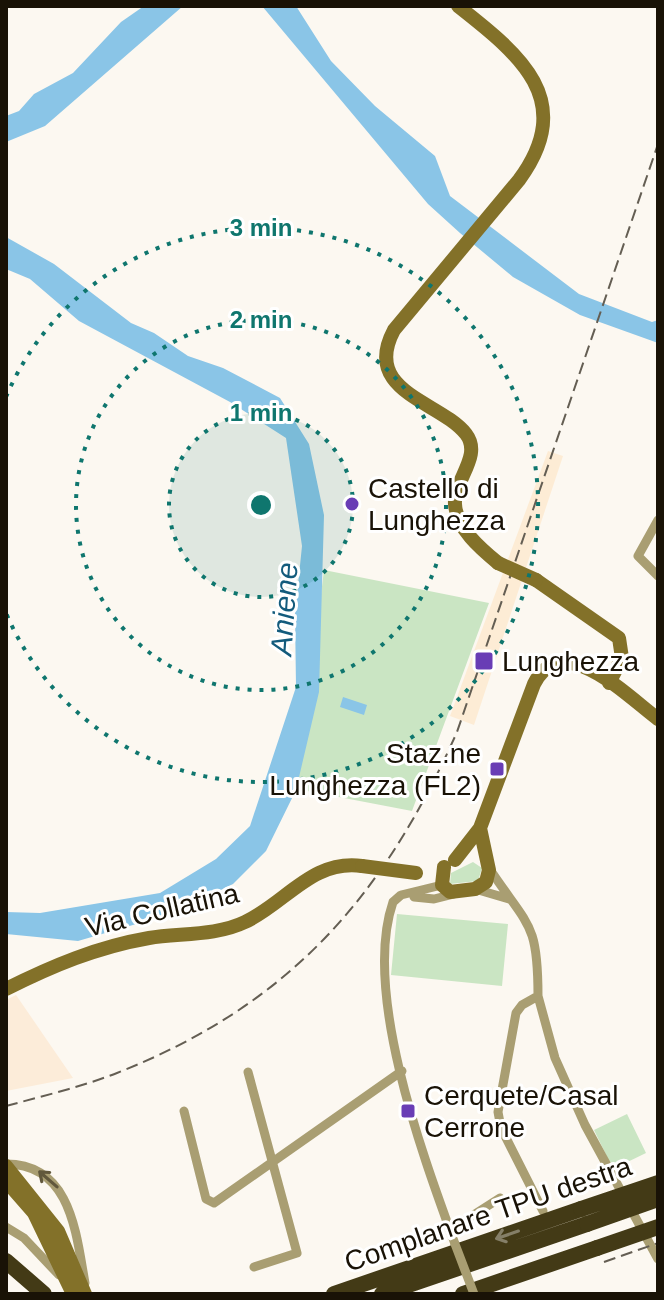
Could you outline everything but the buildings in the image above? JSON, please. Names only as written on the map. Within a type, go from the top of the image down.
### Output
[{"type":"highway","name":"Complanare TPU destra","points":[[334,1294],[589,1229],[658,1183]]},
{"type":"highway","points":[[414,1294],[589,1229],[658,1199]]},
{"type":"highway","points":[[382,1294],[658,1210]]},
{"type":"highway","points":[[463,1294],[589,1229],[654,1232]]},
{"type":"highway","points":[[6,1261],[44,1294]]},
{"type":"highway","points":[[6,1270],[33,1294]]},
{"type":"street","points":[[458,6],[525,65],[541,99],[543,121],[539,147],[528,168],[499,206],[395,328],[388,359],[392,374],[403,390],[460,428],[469,439],[471,454],[455,495],[456,513],[468,533],[498,563],[536,580],[619,638],[623,648],[622,661],[609,683]]},
{"type":"street","points":[[658,520],[638,556],[658,576]]},
{"type":"street","points":[[474,1294],[429,1173],[388,1013],[385,978],[391,906],[403,894],[445,873],[480,828],[542,671],[555,662],[569,662],[609,683],[658,719]]},
{"type":"street","points":[[475,889],[488,878],[480,828]]},
{"type":"street","name":"Via Collatina","points":[[6,989],[63,962],[109,947],[237,926],[279,902],[320,870],[337,865],[445,873],[473,855],[486,862]]},
{"type":"street","points":[[486,862],[535,936],[538,996],[555,1058],[585,1125],[654,1232],[658,1259]]},
{"type":"street","points":[[445,873],[450,892],[459,892]]},
{"type":"street","points":[[403,894],[434,899],[475,889],[494,892],[515,902]]},
{"type":"street","points":[[538,996],[525,1002],[516,1013],[498,1112],[501,1128],[543,1211]]},
{"type":"street","points":[[184,1111],[208,1202],[218,1201],[402,1071]]},
{"type":"street","points":[[248,1072],[297,1253],[254,1267]]},
{"type":"street","points":[[6,1165],[29,1167],[49,1177],[64,1197],[72,1218],[86,1294]]},
{"type":"street","points":[[6,1165],[58,1231],[86,1294]]},
{"type":"street","points":[[6,1181],[34,1213],[73,1294]]},
{"type":"street","points":[[450,1230],[500,1198]]},
{"type":"street","points":[[6,1227],[42,1255],[73,1294]]},
{"type":"shaded area","points":[[548,451],[563,456],[474,725],[450,716]]},
{"type":"shaded area","points":[[16,995],[73,1078],[6,1091],[6,1000]]},
{"type":"green space","points":[[324,570],[489,603],[412,811],[297,789]]},
{"type":"green space","points":[[473,862],[482,868],[478,881],[450,884],[451,873]]},
{"type":"green space","points":[[397,914],[508,924],[502,986],[391,975]]},
{"type":"green space","points":[[627,1114],[646,1153],[613,1169],[594,1130]]},
{"type":"water","points":[[144,6],[183,6],[45,126],[6,142],[6,116],[19,111],[34,94],[73,73],[121,22]]},
{"type":"water","points":[[262,6],[296,6],[331,61],[375,106],[435,156],[450,196],[579,294],[652,322],[658,320],[658,343],[580,315],[513,277],[460,233],[428,204]]},
{"type":"water","points":[[6,237],[54,264],[131,323],[154,333],[188,356],[223,368],[280,398],[309,444],[324,515],[319,692],[296,790],[266,851],[233,884],[174,913],[78,941],[6,934],[6,912],[40,913],[160,893],[216,859],[250,826],[296,687],[295,614],[302,546],[286,438],[230,402],[79,321],[30,279],[6,269]]},
{"type":"water","points":[[343,697],[367,705],[364,715],[340,707]]},
{"type":"railway","points":[[6,1106],[117,1073],[178,1046],[232,1014],[281,979],[324,939],[362,895],[397,846],[457,732],[658,144]]},
{"type":"railway","points":[[604,1262],[658,1243]]},
{"type":"place","name":"Castello di Lunghezza","points":[[352,504]]},
{"type":"place","name":"Lunghezza","points":[[484,661]]},
{"type":"place","name":"Staz.ne Lunghezza (FL2)","points":[[497,769]]},
{"type":"place","name":"Cerquete/Casal Cerrone","points":[[408,1111]]},
{"type":"water label","name":"Aniene","points":[[284,609]]}]
